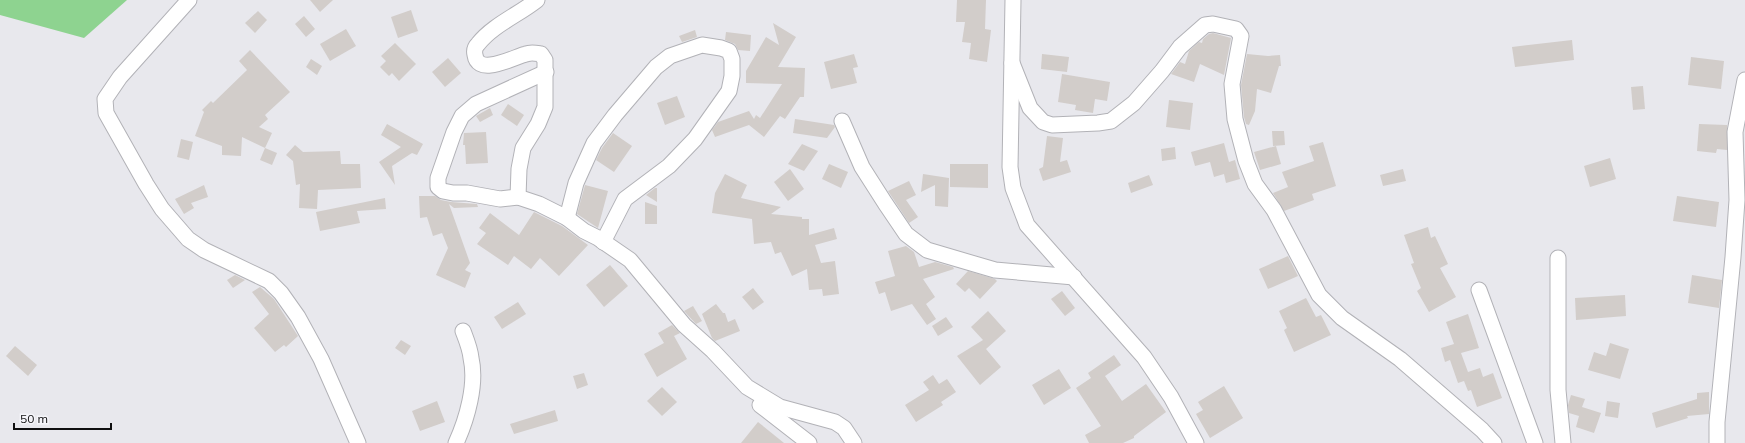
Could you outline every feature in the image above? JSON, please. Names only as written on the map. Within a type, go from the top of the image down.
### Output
[{"type":"street","points":[[190,0],[120,77],[105,99],[106,113],[146,184],[162,209],[188,238],[204,250],[269,281],[281,293],[298,317],[321,359],[358,443]]},
{"type":"street","points":[[518,197],[519,169],[523,148],[538,124],[544,107],[546,72],[545,60],[541,54],[533,53],[489,66],[479,64],[475,60],[474,52],[476,45],[490,32],[538,0]]},
{"type":"street","points":[[1013,0],[1010,167],[1013,188],[1027,225],[1074,276],[1144,357],[1171,397],[1196,443]]},
{"type":"street","points":[[1012,63],[1030,108],[1043,122],[1052,125],[1098,123],[1110,121],[1122,114],[1134,103],[1162,71],[1180,46],[1205,25],[1213,24],[1236,29],[1240,32],[1241,36],[1232,84],[1235,119],[1246,161],[1255,184],[1274,210],[1319,295],[1342,318],[1400,359],[1482,430],[1494,443]]},
{"type":"street","points":[[567,218],[576,183],[594,143],[615,115],[656,67],[670,56],[702,45],[729,51],[732,58],[732,76],[729,91],[695,139],[669,166],[625,200],[603,242]]},
{"type":"street","points":[[546,72],[476,104],[462,116],[454,132],[438,178],[438,187],[443,191],[467,193],[500,199],[518,197],[539,204],[567,218],[584,231],[630,260],[684,324],[713,351],[747,387],[758,404],[809,443]]},
{"type":"street","points":[[1717,443],[1717,422],[1733,257],[1740,133],[1745,80]]},
{"type":"street","points":[[842,121],[862,167],[885,203],[906,234],[927,250],[995,270],[1074,276]]},
{"type":"street","points":[[1558,258],[1558,390],[1563,443]]},
{"type":"street","points":[[1479,290],[1535,443]]},
{"type":"street","points":[[456,443],[465,417],[473,374],[472,358],[463,331]]},
{"type":"street","points":[[747,387],[780,408],[835,422],[844,428],[854,443]]},
{"type":"green space","points":[[0,0],[127,0],[84,38],[0,15]]},
{"type":"building","points":[[310,0],[333,0],[320,12]]},
{"type":"building","points":[[957,0],[986,0],[985,29],[991,30],[987,62],[969,59],[971,43],[962,42],[965,22],[956,22]]},
{"type":"building","points":[[411,10],[418,31],[398,38],[391,17]]},
{"type":"building","points":[[258,11],[267,20],[255,33],[245,23]]},
{"type":"building","points":[[304,16],[315,29],[306,37],[295,24]]},
{"type":"building","points":[[773,23],[796,37],[778,67],[805,68],[804,97],[800,97],[785,119],[780,116],[764,137],[749,125],[715,137],[712,130],[718,122],[749,111],[754,119],[756,115],[760,118],[782,84],[746,83],[746,71],[766,37],[779,45]]},
{"type":"building","points":[[346,29],[356,46],[330,61],[320,44]]},
{"type":"building","points":[[695,30],[697,37],[682,42],[679,36]]},
{"type":"building","points":[[726,32],[751,35],[750,51],[738,50],[735,44],[725,40]]},
{"type":"building","points":[[1213,33],[1231,38],[1224,75],[1200,64],[1194,82],[1171,74],[1180,62],[1185,64],[1189,51],[1199,42],[1202,43],[1203,39],[1209,34]]},
{"type":"building","points":[[1572,40],[1574,60],[1515,67],[1512,47]]},
{"type":"building","points":[[395,43],[416,64],[399,81],[392,73],[389,76],[380,67],[386,61],[381,56]]},
{"type":"building","points":[[250,50],[290,92],[265,115],[268,119],[259,127],[272,133],[265,148],[242,137],[241,156],[222,155],[222,146],[195,136],[204,112],[202,110],[211,101],[213,103],[247,70],[239,61]]},
{"type":"building","points":[[854,54],[858,67],[853,68],[857,83],[831,89],[824,62]]},
{"type":"building","points":[[1042,54],[1069,57],[1067,72],[1041,69]]},
{"type":"building","points":[[1247,54],[1268,56],[1280,55],[1281,66],[1279,66],[1271,93],[1257,89],[1255,111],[1249,125],[1246,124],[1244,117],[1241,85]]},
{"type":"building","points":[[1691,57],[1724,61],[1721,89],[1688,85]]},
{"type":"building","points":[[448,58],[461,73],[445,87],[432,72]]},
{"type":"building","points":[[311,59],[322,66],[317,75],[306,67]]},
{"type":"building","points":[[1062,74],[1110,82],[1107,101],[1095,99],[1093,113],[1075,110],[1076,105],[1058,102]]},
{"type":"building","points":[[1643,86],[1645,109],[1633,110],[1631,87]]},
{"type":"building","points":[[677,96],[685,117],[665,125],[657,103]]},
{"type":"building","points":[[1169,100],[1193,103],[1190,130],[1166,127]]},
{"type":"building","points":[[508,104],[524,115],[517,126],[501,115]]},
{"type":"building","points":[[490,108],[493,115],[480,122],[476,116]]},
{"type":"building","points":[[795,119],[834,125],[835,127],[827,138],[793,133]]},
{"type":"building","points":[[387,124],[423,144],[417,155],[412,153],[392,166],[395,185],[379,162],[401,147],[381,135]]},
{"type":"building","points":[[1699,124],[1727,125],[1727,150],[1717,149],[1716,153],[1697,151]]},
{"type":"building","points":[[1272,131],[1284,131],[1285,145],[1273,146]]},
{"type":"building","points":[[486,132],[488,163],[466,164],[465,145],[463,145],[464,133]]},
{"type":"building","points":[[613,133],[632,146],[614,172],[596,160],[602,148]]},
{"type":"building","points":[[1047,136],[1063,138],[1060,162],[1067,160],[1071,172],[1043,181],[1039,169],[1043,167]]},
{"type":"building","points":[[181,139],[193,142],[189,160],[177,157]]},
{"type":"building","points":[[1323,142],[1336,186],[1312,194],[1314,200],[1284,211],[1273,193],[1288,187],[1282,172],[1314,161],[1309,146]]},
{"type":"building","points":[[1224,143],[1229,162],[1235,160],[1240,179],[1226,183],[1224,174],[1214,177],[1210,162],[1195,166],[1191,152]]},
{"type":"building","points":[[802,144],[818,151],[804,171],[788,164]]},
{"type":"building","points":[[295,145],[303,152],[340,151],[341,164],[360,164],[361,188],[318,190],[317,209],[299,208],[300,184],[296,185],[293,161],[286,155]]},
{"type":"building","points":[[1276,146],[1281,164],[1260,170],[1254,152]]},
{"type":"building","points":[[1175,147],[1176,159],[1162,161],[1161,149]]},
{"type":"building","points":[[265,148],[277,153],[272,165],[260,160]]},
{"type":"building","points":[[1610,158],[1616,179],[1590,187],[1584,166]]},
{"type":"building","points":[[829,164],[848,172],[841,188],[822,179]]},
{"type":"building","points":[[950,164],[988,164],[988,188],[950,187]]},
{"type":"building","points":[[790,169],[804,189],[788,201],[774,182]]},
{"type":"building","points":[[1403,169],[1406,181],[1383,186],[1380,175]]},
{"type":"building","points":[[725,174],[747,185],[741,198],[781,207],[771,214],[809,219],[809,235],[834,228],[837,239],[815,245],[821,263],[835,261],[839,294],[823,296],[822,289],[809,290],[807,269],[792,276],[781,252],[775,254],[771,242],[754,244],[752,219],[712,213],[715,193]]},
{"type":"building","points":[[923,174],[949,178],[948,207],[935,206],[935,185],[921,192]]},
{"type":"building","points":[[1149,175],[1153,185],[1131,193],[1128,183]]},
{"type":"building","points":[[909,181],[916,195],[906,200],[918,217],[909,223],[888,191]]},
{"type":"building","points":[[204,185],[208,197],[191,203],[194,208],[184,214],[175,199]]},
{"type":"building","points":[[585,185],[608,191],[598,228],[577,214]]},
{"type":"building","points":[[657,188],[657,202],[646,195]]},
{"type":"building","points":[[419,196],[435,196],[441,200],[451,202],[477,204],[478,207],[454,208],[449,204],[470,263],[465,270],[471,273],[465,288],[436,275],[448,248],[442,233],[433,236],[427,217],[420,218]]},
{"type":"building","points":[[1677,196],[1719,202],[1716,227],[1673,221]]},
{"type":"building","points":[[385,198],[386,209],[357,211],[360,223],[320,231],[316,212]]},
{"type":"building","points":[[645,202],[657,206],[657,224],[645,224]]},
{"type":"building","points":[[534,212],[562,226],[588,245],[559,276],[540,258],[531,269],[514,256],[508,265],[477,244],[486,233],[479,228],[490,213],[519,235]]},
{"type":"building","points":[[1428,227],[1431,238],[1435,236],[1448,264],[1440,268],[1456,297],[1429,312],[1417,291],[1421,288],[1411,264],[1414,263],[1404,235]]},
{"type":"building","points":[[906,246],[914,252],[919,267],[935,262],[953,267],[954,269],[923,279],[935,297],[926,304],[936,319],[927,325],[912,304],[891,311],[885,292],[879,294],[875,282],[895,276],[888,251]]},
{"type":"building","points":[[1288,256],[1298,276],[1268,289],[1259,269]]},
{"type":"building","points":[[610,265],[628,286],[604,307],[586,285]]},
{"type":"building","points":[[968,271],[995,279],[997,281],[980,299],[969,288],[965,292],[956,284]]},
{"type":"building","points":[[235,275],[245,280],[233,288],[227,280]]},
{"type":"building","points":[[1692,275],[1722,280],[1719,308],[1688,303]]},
{"type":"building","points":[[260,287],[274,299],[298,336],[286,347],[284,345],[275,352],[254,328],[269,314],[252,292]]},
{"type":"building","points":[[753,288],[764,302],[753,310],[742,297]]},
{"type":"building","points":[[1062,291],[1075,308],[1065,316],[1051,299]]},
{"type":"building","points":[[1625,295],[1626,316],[1576,320],[1575,298]]},
{"type":"building","points":[[1306,298],[1316,317],[1321,315],[1331,335],[1294,352],[1284,330],[1287,328],[1279,311]]},
{"type":"building","points":[[518,302],[526,314],[502,329],[494,317]]},
{"type":"building","points":[[716,304],[723,313],[725,313],[728,322],[735,319],[740,331],[715,341],[712,338],[702,314]]},
{"type":"building","points":[[693,306],[702,321],[696,324],[684,311]]},
{"type":"building","points":[[988,311],[1006,331],[986,349],[1001,367],[980,385],[957,356],[983,340],[971,327]]},
{"type":"building","points":[[1468,314],[1479,348],[1461,353],[1468,372],[1480,368],[1483,377],[1493,373],[1502,398],[1477,407],[1471,390],[1468,391],[1464,381],[1458,383],[1450,360],[1445,362],[1441,348],[1454,344],[1446,322]]},
{"type":"building","points":[[946,317],[953,327],[938,336],[932,326]]},
{"type":"building","points":[[672,325],[680,333],[674,336],[687,359],[657,377],[644,354],[664,343],[658,333]]},
{"type":"building","points":[[401,340],[411,346],[405,355],[395,348]]},
{"type":"building","points":[[1610,343],[1629,349],[1620,379],[1588,370],[1594,352],[1606,356]]},
{"type":"building","points":[[15,346],[37,365],[28,376],[6,356]]},
{"type":"building","points":[[1114,355],[1121,365],[1105,376],[1122,401],[1146,384],[1166,412],[1134,436],[1134,438],[1123,443],[1089,443],[1085,435],[1101,426],[1076,388],[1091,378],[1088,373]]},
{"type":"building","points":[[1059,369],[1071,388],[1044,405],[1032,385]]},
{"type":"building","points":[[584,373],[588,385],[577,389],[573,376]]},
{"type":"building","points":[[933,375],[939,384],[947,379],[956,392],[941,402],[943,405],[916,422],[905,405],[929,390],[923,382]]},
{"type":"building","points":[[1224,386],[1243,418],[1210,438],[1196,414],[1203,410],[1198,402]]},
{"type":"building","points":[[662,387],[677,402],[662,416],[647,401]]},
{"type":"building","points":[[1709,392],[1709,414],[1687,416],[1688,418],[1656,428],[1652,413],[1697,399],[1697,393]]},
{"type":"building","points":[[1571,395],[1585,399],[1582,407],[1601,413],[1594,433],[1576,427],[1579,416],[1569,413],[1568,405]]},
{"type":"building","points":[[437,401],[445,422],[420,431],[412,411]]},
{"type":"building","points":[[1607,401],[1620,403],[1618,418],[1605,416]]},
{"type":"building","points":[[555,410],[558,421],[514,434],[510,424]]},
{"type":"building","points":[[758,422],[784,443],[741,443]]}]
